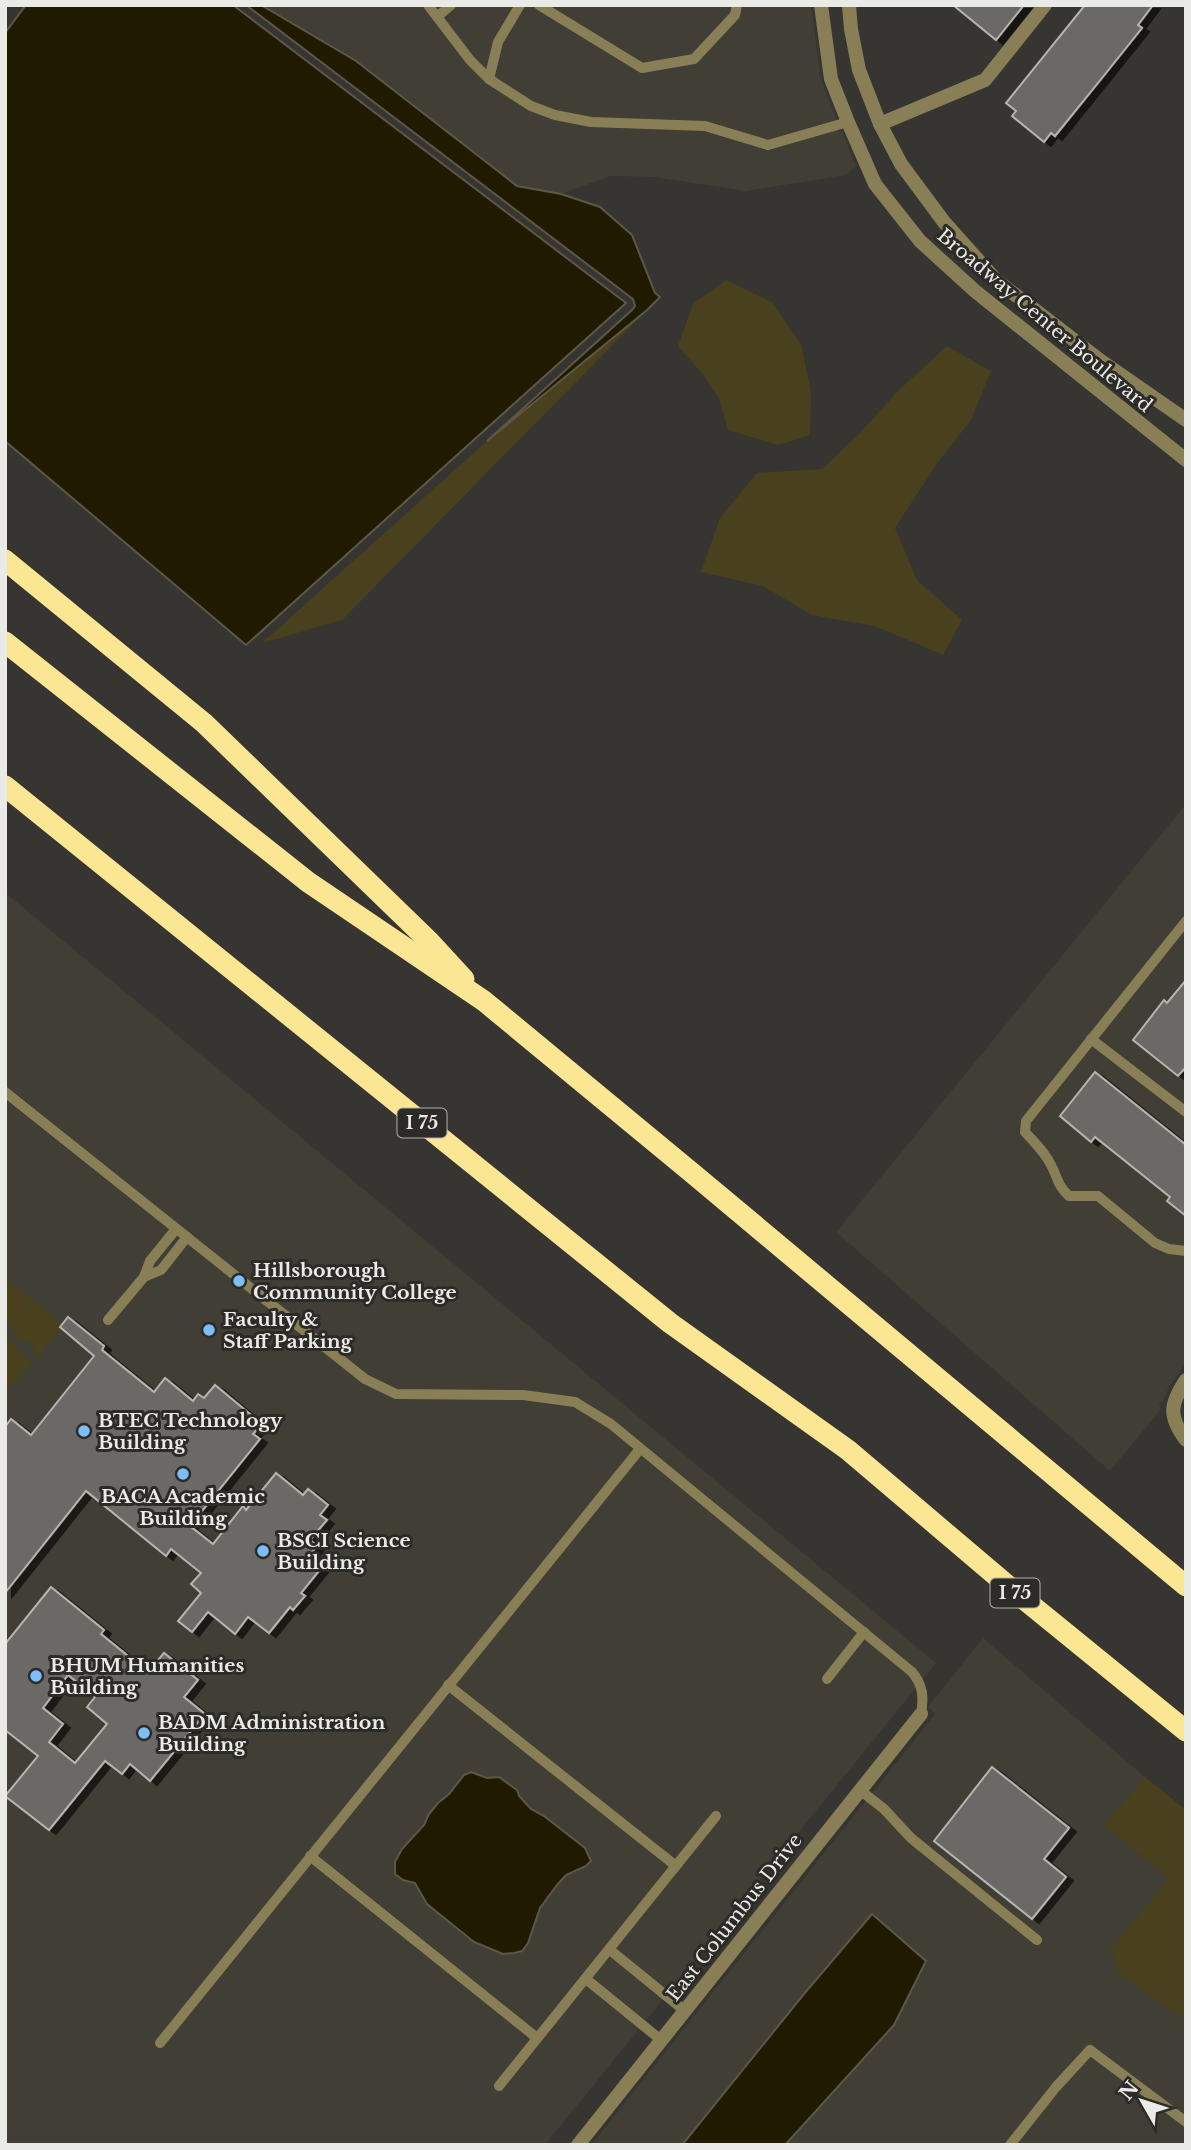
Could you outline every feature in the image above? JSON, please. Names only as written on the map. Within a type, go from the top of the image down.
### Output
[{"type":"highway","points":[[5,560],[204,723],[430,942],[484,1001]]},
{"type":"highway","points":[[5,642],[308,882],[484,1001],[1186,1586]]},
{"type":"highway","name":"I 75","points":[[5,786],[670,1323],[848,1450],[1014,1591],[1186,1731]]},
{"type":"street","name":"Broadway Center Boulevard","points":[[821,5],[831,79],[848,122],[875,184],[920,241],[975,291],[1186,460]]},
{"type":"street","name":"Broadway Center Boulevard","points":[[849,5],[850,29],[859,70],[880,124],[908,174],[944,222],[996,280],[1101,361],[1186,420]]},
{"type":"street","points":[[848,122],[880,124],[985,80],[1045,5]]},
{"type":"street","points":[[1186,1380],[1177,1393],[1172,1410],[1176,1426],[1186,1440]]},
{"type":"street","name":"East Columbus Drive","points":[[578,2145],[921,1714]]},
{"type":"lane","points":[[428,5],[470,60],[489,79],[531,106],[555,115],[591,122],[705,126],[768,145],[848,122]]},
{"type":"lane","points":[[437,17],[451,5]]},
{"type":"lane","points":[[489,79],[498,42],[520,5]]},
{"type":"lane","points":[[539,5],[642,68],[694,59],[735,15],[737,5]]},
{"type":"lane","points":[[1186,920],[1026,1121],[1026,1132],[1052,1166],[1059,1187],[1069,1196],[1098,1196],[1156,1243],[1169,1249],[1186,1251]]},
{"type":"lane","points":[[1091,1039],[1186,1112]]},
{"type":"lane","points":[[7,1098],[365,1379],[396,1394],[523,1395],[575,1402],[611,1424],[864,1632],[919,1681],[923,1702],[921,1714]]},
{"type":"lane","points":[[108,1320],[144,1277],[150,1261],[176,1229]]},
{"type":"lane","points":[[144,1277],[161,1270],[187,1237]]},
{"type":"lane","points":[[160,2043],[640,1448]]},
{"type":"lane","points":[[827,1679],[864,1632]]},
{"type":"lane","points":[[448,1685],[676,1866]]},
{"type":"lane","points":[[860,1790],[884,1809],[911,1838],[1037,1940]]},
{"type":"lane","points":[[499,2086],[716,1816]]},
{"type":"lane","points":[[310,1856],[537,2038]]},
{"type":"lane","points":[[610,1950],[685,2011]]},
{"type":"lane","points":[[586,1979],[661,2040]]},
{"type":"lane","points":[[1010,2145],[1056,2087],[1090,2050],[1186,2122]]},
{"type":"shaded area","points":[[26,5],[233,5],[626,303],[246,645],[5,441],[5,33]]},
{"type":"shaded area","points":[[246,5],[261,5],[356,61],[517,186],[561,194],[600,207],[632,235],[655,293],[660,297],[487,441],[632,310],[635,306],[633,299]]},
{"type":"shaded area","points":[[261,5],[811,5],[821,79],[838,123],[838,131],[842,131],[856,166],[846,175],[746,191],[654,177],[611,176],[560,194],[517,186],[356,61]]},
{"type":"shaded area","points":[[726,280],[772,302],[801,344],[811,392],[810,435],[778,445],[728,430],[719,398],[706,378],[678,346],[693,304]]},
{"type":"shaded area","points":[[647,310],[342,620],[262,643],[487,441]]},
{"type":"shaded area","points":[[947,346],[991,371],[971,420],[938,462],[895,528],[917,580],[962,620],[943,655],[875,626],[812,615],[763,586],[701,572],[720,518],[757,473],[822,469],[898,391]]},
{"type":"shaded area","points":[[1186,804],[1186,1362],[1169,1387],[1163,1402],[1159,1402],[1161,1409],[1110,1471],[836,1232]]},
{"type":"shaded area","name":"Hillsborough Community College","points":[[8,895],[936,1663],[545,2145],[5,2145],[5,898]]},
{"type":"shaded area","points":[[5,1279],[65,1326],[37,1357],[33,1354],[35,1347],[27,1340],[19,1342],[5,1316]]},
{"type":"shaded area","points":[[5,1333],[15,1347],[32,1362],[5,1392]]},
{"type":"shaded area","points":[[983,1638],[1145,1777],[1105,1826],[1169,1878],[1120,1974],[1186,2021],[1186,2145],[785,2145],[894,2026],[873,1914],[804,1994],[682,2145],[591,2145],[935,1714],[928,1707]]},
{"type":"shaded area","points":[[471,1772],[487,1778],[499,1777],[517,1790],[531,1809],[585,1848],[591,1861],[566,1875],[557,1885],[540,1908],[528,1943],[522,1951],[503,1954],[474,1942],[427,1904],[415,1883],[403,1880],[395,1874],[395,1862],[402,1849],[424,1825],[438,1803],[464,1775]]},
{"type":"shaded area","points":[[1145,1777],[1186,1810],[1186,2021],[1119,1974],[1111,1949],[1169,1878],[1104,1826]]},
{"type":"shaded area","points":[[872,1914],[926,1961],[894,2025],[785,2145],[682,2145],[804,1994]]},
{"type":"building","points":[[953,5],[1024,5],[996,40]]},
{"type":"building","points":[[1085,5],[1153,5],[1138,25],[1142,28],[1055,136],[1051,133],[1044,142],[1012,116],[1016,111],[1006,103]]},
{"type":"building","points":[[1186,980],[1186,1067],[1178,1076],[1133,1040],[1164,1000],[1167,1003]]},
{"type":"building","points":[[1095,1072],[1186,1145],[1186,1216],[1167,1201],[1170,1197],[1095,1137],[1091,1142],[1060,1116]]},
{"type":"building","points":[[68,1317],[104,1346],[102,1350],[154,1392],[165,1378],[193,1401],[198,1394],[204,1398],[215,1385],[262,1424],[253,1434],[260,1439],[190,1526],[213,1544],[243,1506],[246,1510],[276,1473],[303,1495],[308,1489],[328,1505],[320,1515],[327,1520],[310,1540],[317,1546],[309,1556],[323,1566],[301,1593],[305,1596],[293,1610],[290,1607],[269,1633],[248,1617],[235,1634],[208,1612],[192,1632],[178,1621],[201,1593],[191,1584],[201,1573],[171,1549],[166,1556],[86,1491],[5,1593],[5,1427],[11,1419],[31,1435],[94,1356],[60,1327]]},
{"type":"building","points":[[51,1587],[104,1630],[101,1634],[148,1672],[164,1653],[198,1680],[184,1697],[205,1714],[150,1781],[130,1764],[122,1774],[105,1761],[49,1830],[5,1796],[38,1756],[5,1730],[5,1644]],"holes":[[[68,1675],[95,1697],[87,1707],[107,1724],[75,1763],[49,1742],[63,1724],[43,1708]]]},
{"type":"building","points":[[992,1767],[1069,1828],[1044,1859],[1066,1877],[1032,1919],[934,1841]]},
{"type":"place","name":"Hillsborough Community College","points":[[239,1281]]},
{"type":"place","name":"Faculty & Staff Parking","points":[[209,1330]]},
{"type":"place","name":"BTEC Technology Building","points":[[84,1431]]},
{"type":"place","name":"BACA Academic Building","points":[[183,1474]]},
{"type":"place","name":"BSCI Science Building","points":[[263,1551]]},
{"type":"place","name":"BHUM Humanities Building","points":[[36,1676]]},
{"type":"place","name":"BADM Administration Building","points":[[144,1733]]}]
